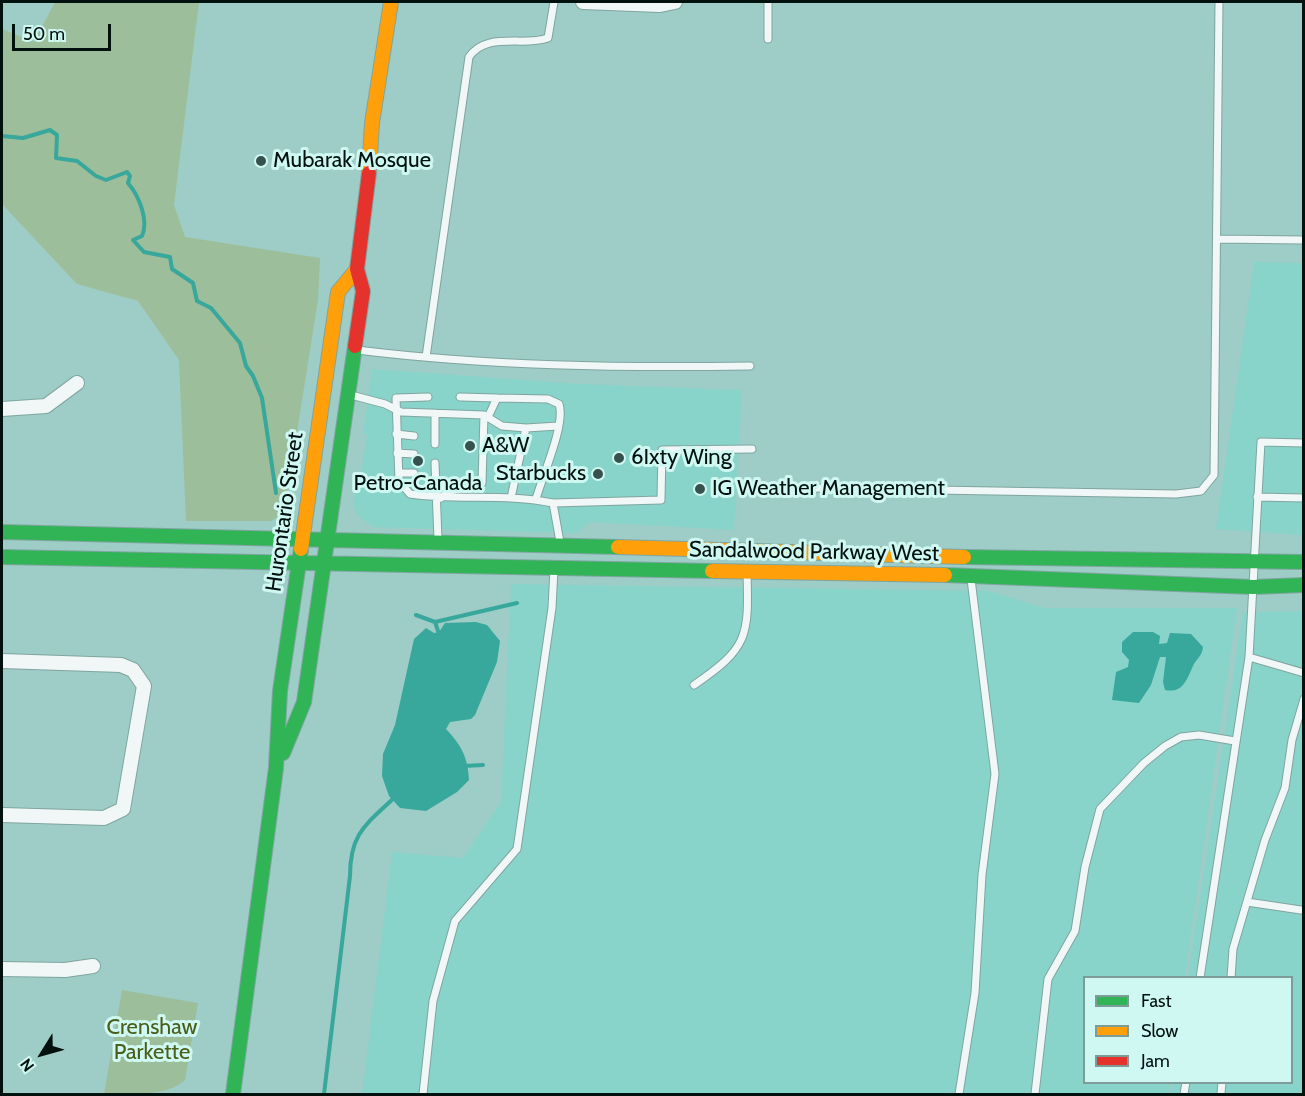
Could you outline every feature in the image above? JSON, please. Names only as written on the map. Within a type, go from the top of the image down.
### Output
[{"type":"main road","name":"Hurontario Street","points":[[276,768],[304,702],[363,291],[357,268],[369,180],[372,123],[391,2]]},
{"type":"main road","name":"Hurontario Street","points":[[233,1095],[276,768],[280,691],[338,292],[357,268]]},
{"type":"main road","name":"Sandalwood Parkway West","points":[[2,532],[560,544],[748,552],[1304,562]]},
{"type":"main road","name":"Sandalwood Parkway West","points":[[2,557],[970,576],[1253,587],[1304,585]]},
{"type":"street","points":[[583,2],[660,5],[675,2]]},
{"type":"street","points":[[2,409],[46,406],[77,383]]},
{"type":"street","points":[[2,661],[121,664],[133,670],[144,686],[123,809],[105,818],[2,815]]},
{"type":"street","points":[[2,969],[65,970],[93,966]]},
{"type":"lane","points":[[426,357],[469,57],[473,51],[484,44],[548,38],[554,2]]},
{"type":"lane","points":[[768,2],[768,39]]},
{"type":"lane","points":[[753,487],[1176,494],[1201,491],[1214,475],[1219,2]]},
{"type":"lane","points":[[1217,239],[1304,240]]},
{"type":"lane","points":[[355,350],[426,357],[638,368],[750,366]]},
{"type":"lane","points":[[348,394],[385,404],[407,413],[486,416],[502,426],[526,428],[558,426]]},
{"type":"lane","points":[[428,397],[400,396],[396,398],[399,481],[410,494],[438,498],[536,499],[553,503],[661,500],[662,450],[752,449]]},
{"type":"lane","points":[[460,397],[555,401],[560,408],[558,426],[536,499]]},
{"type":"lane","points":[[438,498],[451,490],[476,488],[482,483],[486,416],[497,398]]},
{"type":"lane","points":[[427,436],[435,440],[435,413]]},
{"type":"lane","points":[[511,498],[526,428]]},
{"type":"lane","points":[[396,434],[414,436]]},
{"type":"lane","points":[[1200,976],[1249,657],[1262,442],[1304,443]]},
{"type":"lane","points":[[397,453],[414,454]]},
{"type":"lane","points":[[435,463],[438,542]]},
{"type":"lane","points":[[399,473],[414,473]]},
{"type":"lane","points":[[426,474],[435,475]]},
{"type":"lane","points":[[1257,497],[1304,498]]},
{"type":"lane","points":[[553,503],[560,544]]},
{"type":"lane","points":[[694,685],[736,652],[748,627],[748,552]]},
{"type":"lane","points":[[959,1095],[975,993],[982,875],[995,774],[970,576],[971,556]]},
{"type":"lane","points":[[423,1095],[433,1002],[455,921],[517,849],[552,608],[554,569]]},
{"type":"lane","points":[[1249,657],[1304,673]]},
{"type":"lane","points":[[1231,976],[1233,949],[1265,840],[1285,788],[1292,740],[1304,699]]},
{"type":"lane","points":[[1035,1095],[1048,979],[1075,931],[1085,867],[1100,809],[1144,763],[1165,746],[1181,737],[1199,735],[1235,741]]},
{"type":"lane","points":[[1247,902],[1301,910]]},
{"type":"shaded area","points":[[1254,262],[1303,263],[1303,535],[1216,529]]},
{"type":"shaded area","points":[[372,369],[580,384],[742,390],[734,530],[591,522],[576,533],[373,527],[358,515],[353,504],[357,474],[361,474],[367,435],[363,434]]},
{"type":"shaded area","points":[[511,584],[989,591],[1045,608],[1237,608],[1185,976],[1083,976],[1083,1084],[1170,1084],[1169,1094],[362,1094],[392,852],[463,858],[501,802]]},
{"type":"shaded area","points":[[1303,611],[1303,1094],[1171,1094],[1173,1084],[1293,1084],[1293,976],[1188,976],[1243,612]]},
{"type":"green space","points":[[55,2],[199,2],[174,205],[185,237],[320,258],[318,300],[285,507],[282,514],[271,521],[186,521],[179,360],[138,301],[77,284],[2,204],[2,29],[34,42]]},
{"type":"green space","name":"Crenshaw Parkette","points":[[122,990],[198,1003],[185,1080],[178,1085],[159,1092],[104,1094]]},
{"type":"water","points":[[476,622],[487,625],[500,641],[497,662],[475,715],[471,719],[450,722],[446,729],[463,752],[469,780],[457,792],[426,811],[400,808],[389,796],[382,776],[383,754],[395,725],[414,639],[426,628],[434,633],[439,632],[445,623]]},
{"type":"water","points":[[1133,632],[1153,632],[1160,636],[1159,644],[1167,643],[1170,633],[1191,634],[1203,647],[1181,687],[1177,690],[1165,690],[1163,682],[1166,657],[1160,657],[1151,685],[1139,703],[1112,700],[1116,672],[1128,667],[1129,660],[1122,652],[1122,642]]},
{"type":"waterway","points":[[2,136],[23,138],[50,130],[57,135],[56,158],[77,161],[96,176],[106,180],[127,172],[130,176],[128,183],[139,201],[144,216],[142,236],[133,240],[144,252],[170,257],[172,269],[193,283],[197,301],[211,308],[240,343],[246,366],[262,398],[276,493]]},
{"type":"waterway","points":[[435,622],[517,603]]},
{"type":"waterway","points":[[416,615],[435,622],[439,634]]},
{"type":"waterway","points":[[463,766],[483,765]]},
{"type":"waterway","points":[[324,1094],[353,849],[362,830],[396,796]]},
{"type":"traffic: fast","points":[[283,753],[304,702],[355,346]]},
{"type":"traffic: fast","points":[[2,532],[618,547]]},
{"type":"traffic: fast","points":[[233,1094],[276,768],[280,691],[301,549]]},
{"type":"traffic: fast","points":[[2,557],[712,571]]},
{"type":"traffic: fast","points":[[964,557],[1304,562]]},
{"type":"traffic: fast","points":[[945,575],[1253,587],[1304,585]]},
{"type":"traffic: slow","points":[[369,173],[372,123],[391,2]]},
{"type":"traffic: slow","points":[[301,549],[338,292],[357,269]]},
{"type":"traffic: slow","points":[[618,547],[964,557]]},
{"type":"traffic: slow","points":[[712,571],[945,575]]},
{"type":"traffic: jam","points":[[355,346],[363,291],[357,269],[369,173]]},
{"type":"place","name":"Mubarak Mosque","points":[[261,161]]},
{"type":"place","name":"A&W","points":[[470,446]]},
{"type":"place","name":"6Ixty Wing","points":[[619,458]]},
{"type":"place","name":"Petro-Canada","points":[[418,461]]},
{"type":"place","name":"Starbucks","points":[[598,474]]},
{"type":"place","name":"IG Weather Management","points":[[700,489]]}]
